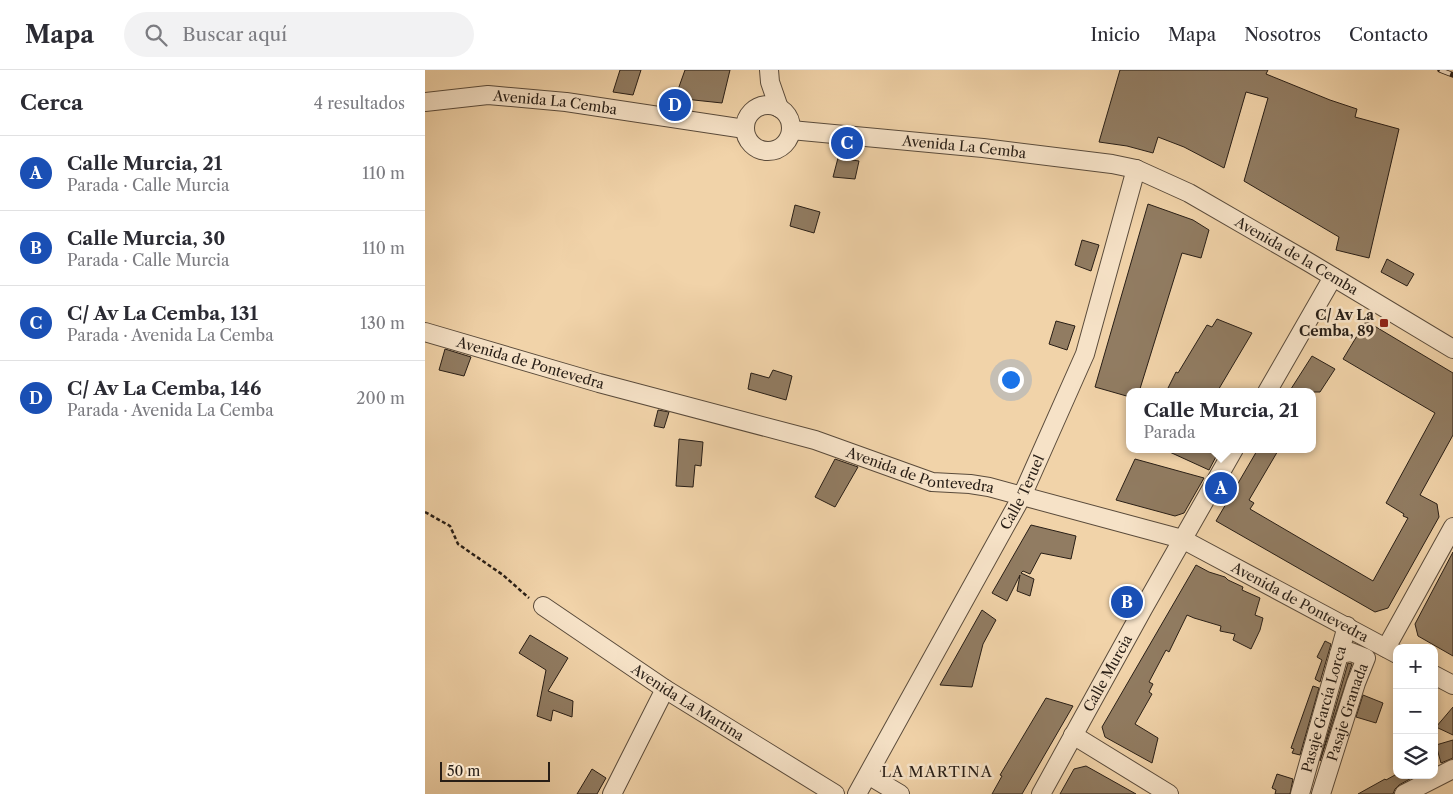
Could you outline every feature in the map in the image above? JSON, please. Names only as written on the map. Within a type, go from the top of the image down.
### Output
[{"type":"street","points":[[769,76],[779,108]]},
{"type":"street","points":[[756,108],[768,105],[779,108],[787,114],[791,130],[788,140],[781,147],[772,150],[761,150],[752,145],[745,129],[750,113],[763,98],[769,76]]},
{"type":"street","name":"Avenida La Cemba","points":[[425,102],[488,95],[566,102],[745,129]]},
{"type":"street","name":"Avenida La Cemba","points":[[791,130],[983,148],[1112,164],[1136,169]]},
{"type":"street","name":"Avenida de la Cemba","points":[[1136,169],[1189,193],[1453,349]]},
{"type":"street","name":"Calle Teruel","points":[[857,794],[1022,496],[1085,354],[1136,169]]},
{"type":"street","points":[[1269,388],[1333,277]]},
{"type":"street","name":"Avenida de Pontevedra","points":[[425,332],[599,383],[815,440],[932,482],[969,484],[1022,496],[1182,539],[1391,651]]},
{"type":"street","name":"Calle Murcia","points":[[1041,794],[1232,453]]},
{"type":"street","points":[[1391,651],[1453,527]]},
{"type":"street","name":"Avenida La Martina","points":[[543,606],[665,689],[835,794]]},
{"type":"street","name":"Pasaje García Lorca","points":[[1300,794],[1347,626]]},
{"type":"street","name":"Pasaje Granada","points":[[1321,794],[1356,683],[1366,658],[1351,652],[1339,654]]},
{"type":"street","points":[[1438,677],[1453,685]]},
{"type":"street","points":[[612,794],[665,689]]},
{"type":"street","points":[[1073,735],[1169,794]]},
{"type":"street","points":[[1404,794],[1453,770]]},
{"type":"street","points":[[868,775],[899,794]]},
{"type":"path","points":[[425,512],[450,526],[457,544],[503,575],[529,598],[543,606]]},
{"type":"building","points":[[620,70],[641,70],[633,95],[613,92]]},
{"type":"building","points":[[685,70],[730,70],[722,103],[675,98]]},
{"type":"building","points":[[1120,70],[1268,70],[1266,74],[1357,109],[1355,117],[1399,129],[1369,258],[1336,250],[1339,237],[1244,181],[1268,98],[1246,92],[1224,168],[1184,147],[1158,137],[1153,153],[1127,146],[1099,142]]},
{"type":"building","points":[[838,158],[859,161],[855,179],[833,177]]},
{"type":"building","points":[[1148,204],[1193,220],[1209,230],[1201,258],[1182,253],[1140,388],[1126,388],[1126,396],[1095,387]]},
{"type":"building","points":[[795,205],[820,212],[814,233],[790,226]]},
{"type":"building","points":[[1082,240],[1099,245],[1091,271],[1075,265]]},
{"type":"building","points":[[1387,259],[1414,274],[1407,286],[1381,272]]},
{"type":"building","points":[[1217,319],[1252,333],[1219,388],[1168,388],[1176,372],[1178,373],[1207,325],[1212,327]]},
{"type":"building","points":[[1056,321],[1075,326],[1067,350],[1049,344]]},
{"type":"building","points":[[1366,321],[1453,373],[1453,435],[1420,495],[1437,504],[1439,517],[1388,608],[1375,612],[1216,521],[1256,453],[1277,453],[1249,500],[1254,503],[1250,509],[1373,581],[1408,518],[1386,503],[1435,413],[1343,359]]},
{"type":"building","points":[[445,349],[471,357],[464,376],[439,370]]},
{"type":"building","points":[[1312,356],[1335,369],[1320,392],[1316,392],[1316,388],[1292,388]]},
{"type":"building","points":[[773,370],[792,376],[786,400],[748,389],[751,373],[769,378]]},
{"type":"building","points":[[658,410],[669,412],[664,428],[654,426]]},
{"type":"building","points":[[679,439],[703,442],[701,466],[695,465],[693,487],[676,486]]},
{"type":"building","points":[[1172,453],[1218,453],[1209,470]]},
{"type":"building","points":[[835,459],[858,467],[835,507],[815,497]]},
{"type":"building","points":[[1135,459],[1204,478],[1184,513],[1175,516],[1116,500]]},
{"type":"building","points":[[1031,525],[1076,536],[1071,559],[1041,553],[1030,574],[1023,571],[1021,573],[1034,579],[1030,596],[1017,591],[1020,575],[1007,601],[992,593]]},
{"type":"building","points":[[1453,552],[1453,656],[1438,647],[1438,644],[1432,644],[1418,636],[1415,624]]},
{"type":"building","points":[[1196,565],[1225,577],[1243,587],[1242,590],[1260,598],[1255,615],[1263,618],[1260,630],[1251,649],[1233,640],[1235,634],[1220,631],[1221,626],[1187,615],[1169,652],[1166,650],[1149,682],[1153,684],[1149,692],[1152,694],[1135,724],[1158,738],[1152,763],[1105,737],[1102,727]]},
{"type":"building","points":[[982,610],[996,620],[983,644],[972,687],[940,685]]},
{"type":"building","points":[[530,635],[568,658],[548,691],[573,701],[572,717],[553,710],[551,721],[537,716],[546,670],[519,653]]},
{"type":"building","points":[[1325,641],[1331,644],[1320,682],[1315,679],[1322,660],[1317,657]]},
{"type":"building","points":[[1348,663],[1352,664],[1320,761]]},
{"type":"building","points":[[1313,686],[1319,688],[1300,755],[1292,753],[1294,749],[1291,748]]},
{"type":"building","points":[[1363,695],[1383,703],[1376,723],[1356,717]]},
{"type":"building","points":[[1046,698],[1073,706],[1022,794],[992,794],[1002,776],[1000,775]]},
{"type":"building","points":[[1453,707],[1453,735],[1438,728],[1438,725]]},
{"type":"building","points":[[1453,740],[1453,758],[1441,763],[1438,744]]},
{"type":"building","points":[[1086,766],[1136,794],[1060,794],[1074,769]]},
{"type":"building","points":[[592,769],[606,778],[597,794],[577,794]]},
{"type":"building","points":[[1277,774],[1293,779],[1290,794],[1275,794],[1276,790],[1272,788]]},
{"type":"building","points":[[1393,776],[1393,779],[1410,779],[1399,785],[1393,794],[1358,794],[1385,779]]},
{"type":"railway","points":[[1440,70],[1453,75]]},
{"type":"place","name":"C/ Av La Cemba, 146","points":[[675,105]]},
{"type":"place","name":"C/ Av La Cemba, 131","points":[[847,143]]},
{"type":"place","name":"C/ Av La Cemba, 89","points":[[1384,323]]},
{"type":"place","name":"Calle Murcia, 21","points":[[1221,488]]},
{"type":"place","name":"Calle Murcia, 30","points":[[1127,602]]},
{"type":"district","name":"LA MARTINA","points":[[937,772]]}]
